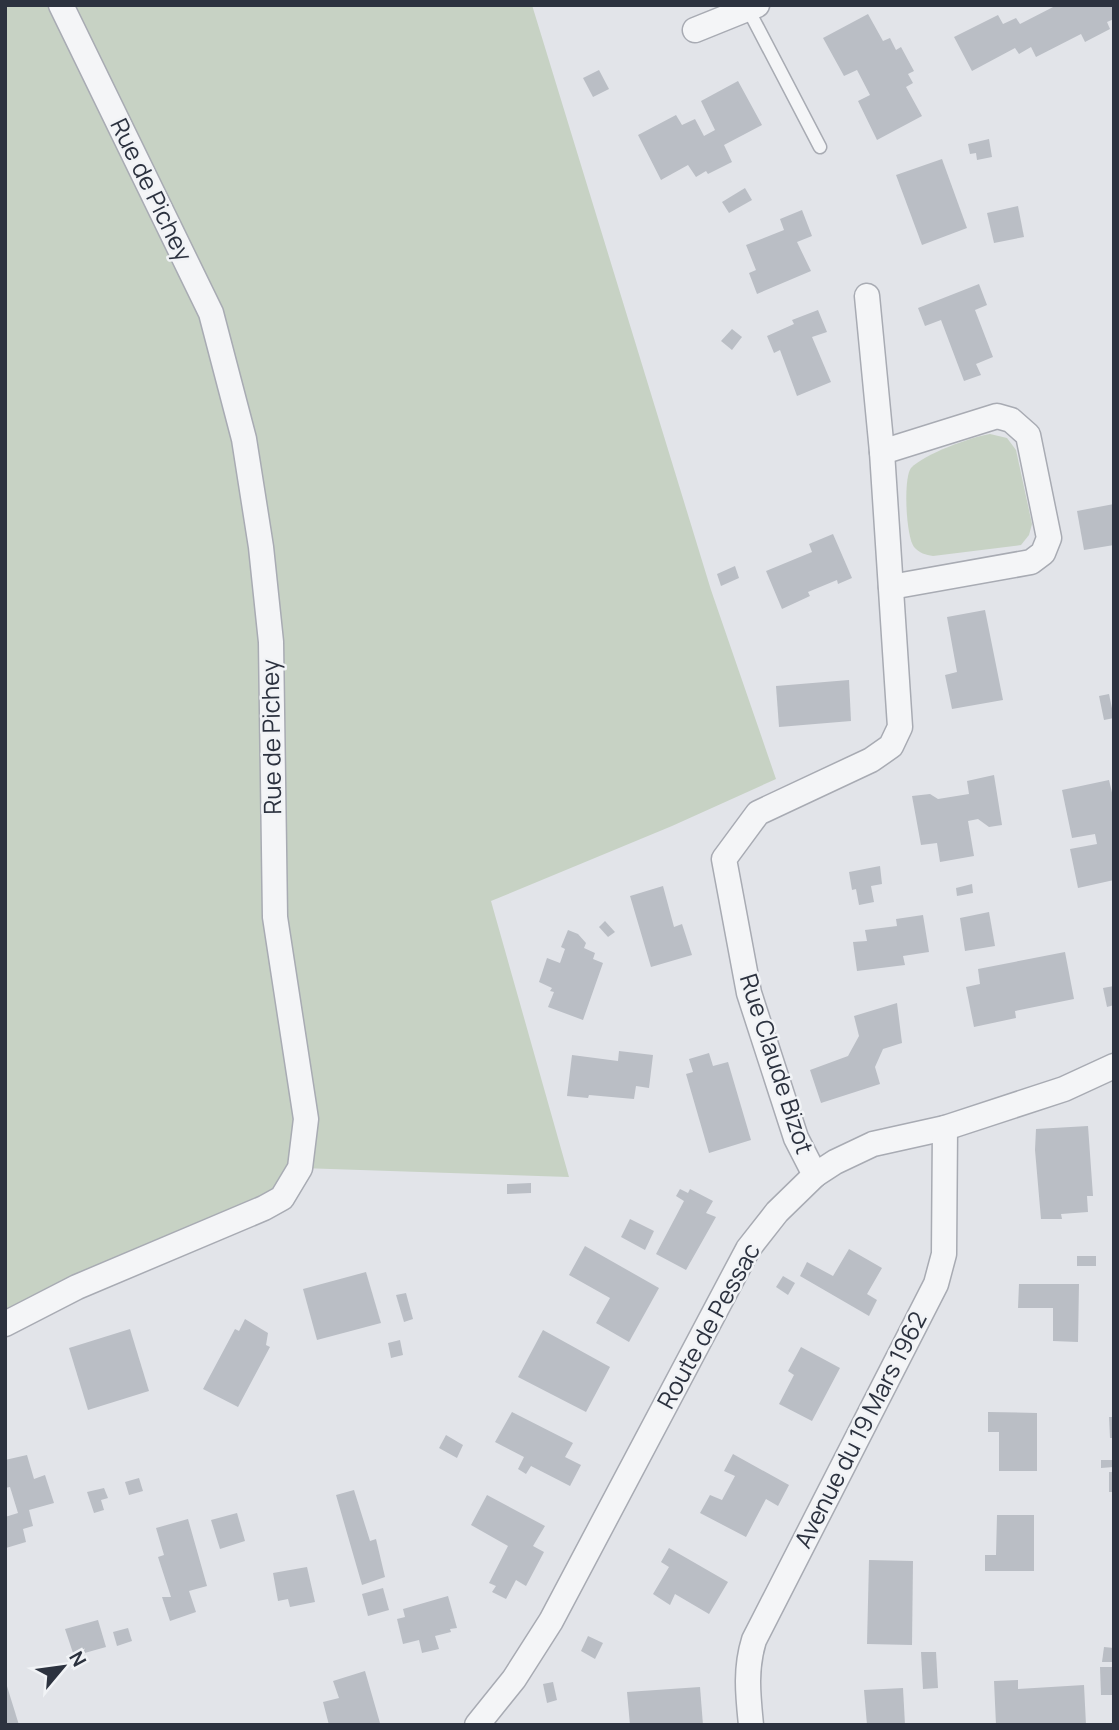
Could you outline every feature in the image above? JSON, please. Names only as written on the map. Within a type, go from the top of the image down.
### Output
[{"type":"street","name":"Rue de Pichey","points":[[5,1324],[77,1287],[282,1198],[300,1168],[306,1119],[275,917],[271,642],[261,547],[244,439],[211,313],[61,5]]},
{"type":"street","points":[[695,30],[752,7]]},
{"type":"street","name":"Rue Claude Bizot","points":[[815,1175],[796,1138],[749,993],[724,859],[758,813],[872,760],[891,746],[900,727],[882,452],[867,296]]},
{"type":"street","points":[[882,452],[997,416],[1011,421],[1028,435],[1049,538],[1043,553],[1031,562],[891,587]]},
{"type":"street","name":"Route de Pessac","points":[[477,1725],[514,1679],[551,1620],[748,1249],[777,1212],[815,1175],[873,1144],[945,1128],[1064,1089],[1114,1066]]},
{"type":"street","name":"Avenue du 19 Mars 1962","points":[[751,1725],[746,1680],[754,1640],[936,1284],[944,1254],[945,1128]]},
{"type":"lane","points":[[752,7],[820,147]]},
{"type":"green space","points":[[5,5],[532,5],[711,590],[776,779],[672,826],[491,901],[569,1177],[301,1168],[282,1198],[5,1324]]},
{"type":"green space","points":[[990,434],[1007,438],[1016,450],[1032,524],[1029,535],[1021,545],[933,556],[920,552],[911,541],[907,520],[906,495],[911,468],[926,457],[948,447]]},
{"type":"building","points":[[1057,5],[1114,5],[1114,19],[1107,22],[1110,29],[1085,42],[1081,34],[1036,57],[1031,47],[1019,54],[1015,48],[972,71],[954,37],[998,15],[1003,24],[1016,18],[1020,24]]},
{"type":"building","points":[[868,14],[883,41],[890,38],[896,50],[901,47],[914,71],[908,74],[913,83],[906,87],[922,116],[877,140],[858,101],[870,95],[857,70],[844,76],[823,38]]},
{"type":"building","points":[[599,70],[609,89],[593,97],[583,78]]},
{"type":"building","points":[[738,81],[762,125],[724,145],[732,162],[696,177],[688,165],[661,180],[638,135],[676,115],[682,125],[695,119],[704,136],[715,130],[701,101]]},
{"type":"building","points":[[989,139],[992,157],[977,160],[976,153],[970,154],[968,144]]},
{"type":"building","points":[[942,159],[967,228],[922,245],[896,175]]},
{"type":"building","points":[[745,188],[752,200],[729,213],[722,202]]},
{"type":"building","points":[[1018,206],[1024,237],[994,243],[987,213]]},
{"type":"building","points":[[802,210],[812,236],[797,242],[811,271],[757,294],[749,273],[756,270],[746,245],[784,230],[780,219]]},
{"type":"building","points":[[979,284],[987,305],[975,310],[993,357],[976,364],[981,375],[964,381],[941,320],[925,326],[918,308]]},
{"type":"building","points":[[818,310],[827,332],[812,337],[831,382],[797,396],[780,350],[774,353],[767,336],[794,324],[792,320]]},
{"type":"building","points":[[732,329],[742,337],[732,350],[721,341]]},
{"type":"building","points":[[1114,504],[1114,545],[1084,550],[1077,511]]},
{"type":"building","points":[[833,534],[852,578],[838,584],[837,580],[808,592],[810,596],[782,609],[766,571],[812,552],[809,544]]},
{"type":"building","points":[[735,566],[739,578],[721,586],[717,574]]},
{"type":"building","points":[[985,610],[1003,700],[952,709],[945,675],[957,672],[947,617]]},
{"type":"building","points":[[849,680],[851,721],[779,727],[776,686]]},
{"type":"building","points":[[1109,694],[1114,718],[1104,720],[1099,696]]},
{"type":"building","points":[[994,775],[1002,825],[989,827],[978,819],[968,821],[974,856],[940,862],[937,843],[921,845],[912,796],[930,794],[938,799],[969,794],[967,781]]},
{"type":"building","points":[[1109,780],[1114,801],[1114,880],[1078,888],[1070,849],[1097,844],[1095,834],[1072,838],[1062,790]]},
{"type":"building","points":[[880,866],[882,884],[871,886],[874,902],[859,905],[856,889],[852,890],[849,872]]},
{"type":"building","points":[[972,884],[973,893],[957,896],[956,888]]},
{"type":"building","points":[[663,886],[674,927],[682,924],[692,955],[651,967],[630,896]]},
{"type":"building","points":[[989,912],[995,946],[965,951],[960,918]]},
{"type":"building","points":[[923,915],[929,952],[903,956],[905,965],[857,971],[853,942],[867,941],[865,930],[897,926],[896,919]]},
{"type":"building","points":[[605,921],[615,932],[608,937],[599,927]]},
{"type":"building","points":[[568,930],[578,934],[586,943],[584,948],[595,953],[593,959],[603,963],[583,1020],[548,1007],[554,992],[550,991],[552,988],[539,982],[547,958],[560,963],[565,949],[561,947]]},
{"type":"building","points":[[1065,952],[1074,999],[1015,1011],[1016,1018],[974,1027],[966,987],[980,984],[978,969]]},
{"type":"building","points":[[1114,986],[1114,1005],[1107,1007],[1103,988]]},
{"type":"building","points":[[897,1003],[902,1043],[883,1049],[875,1067],[880,1084],[821,1103],[810,1070],[848,1056],[859,1036],[854,1016]]},
{"type":"building","points":[[619,1051],[653,1055],[649,1088],[636,1086],[634,1099],[567,1096],[572,1055],[618,1061]]},
{"type":"building","points":[[709,1053],[713,1066],[728,1062],[751,1140],[709,1153],[686,1074],[693,1072],[689,1059]]},
{"type":"building","points":[[1088,1126],[1093,1196],[1087,1196],[1088,1212],[1061,1214],[1062,1219],[1041,1219],[1035,1150],[1036,1129]]},
{"type":"building","points":[[531,1183],[531,1193],[507,1194],[507,1184]]},
{"type":"building","points":[[680,1189],[688,1193],[690,1189],[713,1201],[706,1213],[716,1217],[686,1270],[656,1254],[684,1201],[676,1196]]},
{"type":"building","points":[[630,1219],[654,1231],[645,1250],[621,1237]]},
{"type":"building","points":[[585,1246],[659,1288],[629,1342],[596,1323],[610,1298],[569,1275]]},
{"type":"building","points":[[849,1249],[882,1268],[867,1294],[877,1300],[869,1316],[800,1276],[807,1262],[833,1276]]},
{"type":"building","points":[[1077,1256],[1096,1256],[1096,1266],[1077,1266]]},
{"type":"building","points":[[366,1272],[381,1323],[317,1340],[303,1289]]},
{"type":"building","points":[[783,1276],[795,1283],[788,1295],[776,1287]]},
{"type":"building","points":[[1019,1284],[1079,1284],[1078,1342],[1053,1341],[1053,1308],[1018,1308]]},
{"type":"building","points":[[406,1293],[413,1319],[404,1322],[396,1295]]},
{"type":"building","points":[[245,1319],[268,1333],[266,1345],[270,1347],[238,1407],[203,1389],[235,1329],[239,1331]]},
{"type":"building","points":[[130,1329],[149,1391],[88,1410],[69,1348]]},
{"type":"building","points":[[543,1330],[610,1367],[586,1412],[518,1377]]},
{"type":"building","points":[[400,1340],[403,1355],[391,1358],[388,1343]]},
{"type":"building","points":[[801,1347],[840,1368],[812,1421],[779,1404],[794,1375],[788,1371]]},
{"type":"building","points":[[512,1412],[573,1443],[565,1457],[581,1465],[570,1486],[531,1466],[526,1474],[518,1469],[524,1457],[495,1442]]},
{"type":"building","points":[[988,1412],[1037,1413],[1037,1471],[999,1471],[999,1432],[988,1432]]},
{"type":"building","points":[[1109,1417],[1114,1417],[1114,1438],[1110,1438]]},
{"type":"building","points":[[446,1435],[463,1445],[457,1458],[439,1448]]},
{"type":"building","points":[[733,1454],[789,1485],[778,1506],[766,1499],[746,1537],[700,1513],[710,1495],[722,1500],[735,1476],[724,1471]]},
{"type":"building","points":[[27,1455],[34,1479],[45,1475],[54,1503],[29,1510],[33,1526],[23,1529],[26,1542],[6,1548],[5,1517],[18,1513],[10,1487],[5,1488],[5,1460]]},
{"type":"building","points":[[1101,1460],[1114,1460],[1114,1467],[1101,1468]]},
{"type":"building","points":[[1109,1472],[1114,1472],[1114,1492],[1109,1492]]},
{"type":"building","points":[[139,1478],[143,1491],[129,1495],[125,1482]]},
{"type":"building","points":[[104,1488],[108,1498],[101,1500],[104,1510],[94,1513],[87,1492]]},
{"type":"building","points":[[354,1490],[370,1541],[376,1539],[385,1577],[362,1585],[336,1495]]},
{"type":"building","points":[[487,1495],[545,1526],[533,1546],[544,1552],[526,1586],[516,1580],[506,1599],[492,1592],[496,1586],[489,1583],[508,1546],[471,1525]]},
{"type":"building","points":[[237,1513],[245,1541],[220,1549],[211,1520]]},
{"type":"building","points":[[997,1515],[1034,1515],[1034,1571],[985,1571],[985,1555],[996,1555]]},
{"type":"building","points":[[188,1519],[207,1586],[189,1591],[196,1612],[170,1621],[162,1597],[171,1597],[158,1557],[164,1555],[156,1528]]},
{"type":"building","points":[[669,1548],[728,1582],[709,1614],[675,1594],[670,1605],[653,1594],[669,1567],[661,1562]]},
{"type":"building","points":[[869,1560],[913,1561],[912,1645],[867,1644]]},
{"type":"building","points":[[307,1567],[315,1602],[290,1607],[288,1599],[278,1601],[273,1573]]},
{"type":"building","points":[[383,1588],[389,1610],[368,1616],[362,1594]]},
{"type":"building","points":[[448,1596],[457,1628],[435,1636],[439,1649],[422,1653],[419,1640],[403,1644],[397,1619],[405,1617],[403,1609]]},
{"type":"building","points":[[98,1620],[106,1647],[74,1656],[65,1629]]},
{"type":"building","points":[[128,1628],[132,1641],[117,1646],[113,1632]]},
{"type":"building","points":[[588,1636],[603,1643],[595,1659],[581,1651]]},
{"type":"building","points":[[1104,1647],[1114,1648],[1114,1662],[1102,1662]]},
{"type":"building","points":[[921,1652],[936,1652],[938,1688],[923,1689]]},
{"type":"building","points":[[1100,1667],[1114,1667],[1114,1695],[1101,1695]]},
{"type":"building","points":[[365,1671],[380,1723],[329,1725],[323,1702],[339,1698],[333,1681]]},
{"type":"building","points":[[1018,1680],[1018,1689],[1084,1685],[1086,1725],[996,1725],[994,1681]]},
{"type":"building","points":[[553,1682],[557,1700],[547,1703],[543,1684]]},
{"type":"building","points":[[6,1683],[19,1725],[5,1725]]},
{"type":"building","points":[[700,1687],[703,1725],[630,1725],[627,1692]]},
{"type":"building","points":[[903,1688],[905,1725],[867,1725],[864,1690]]}]
